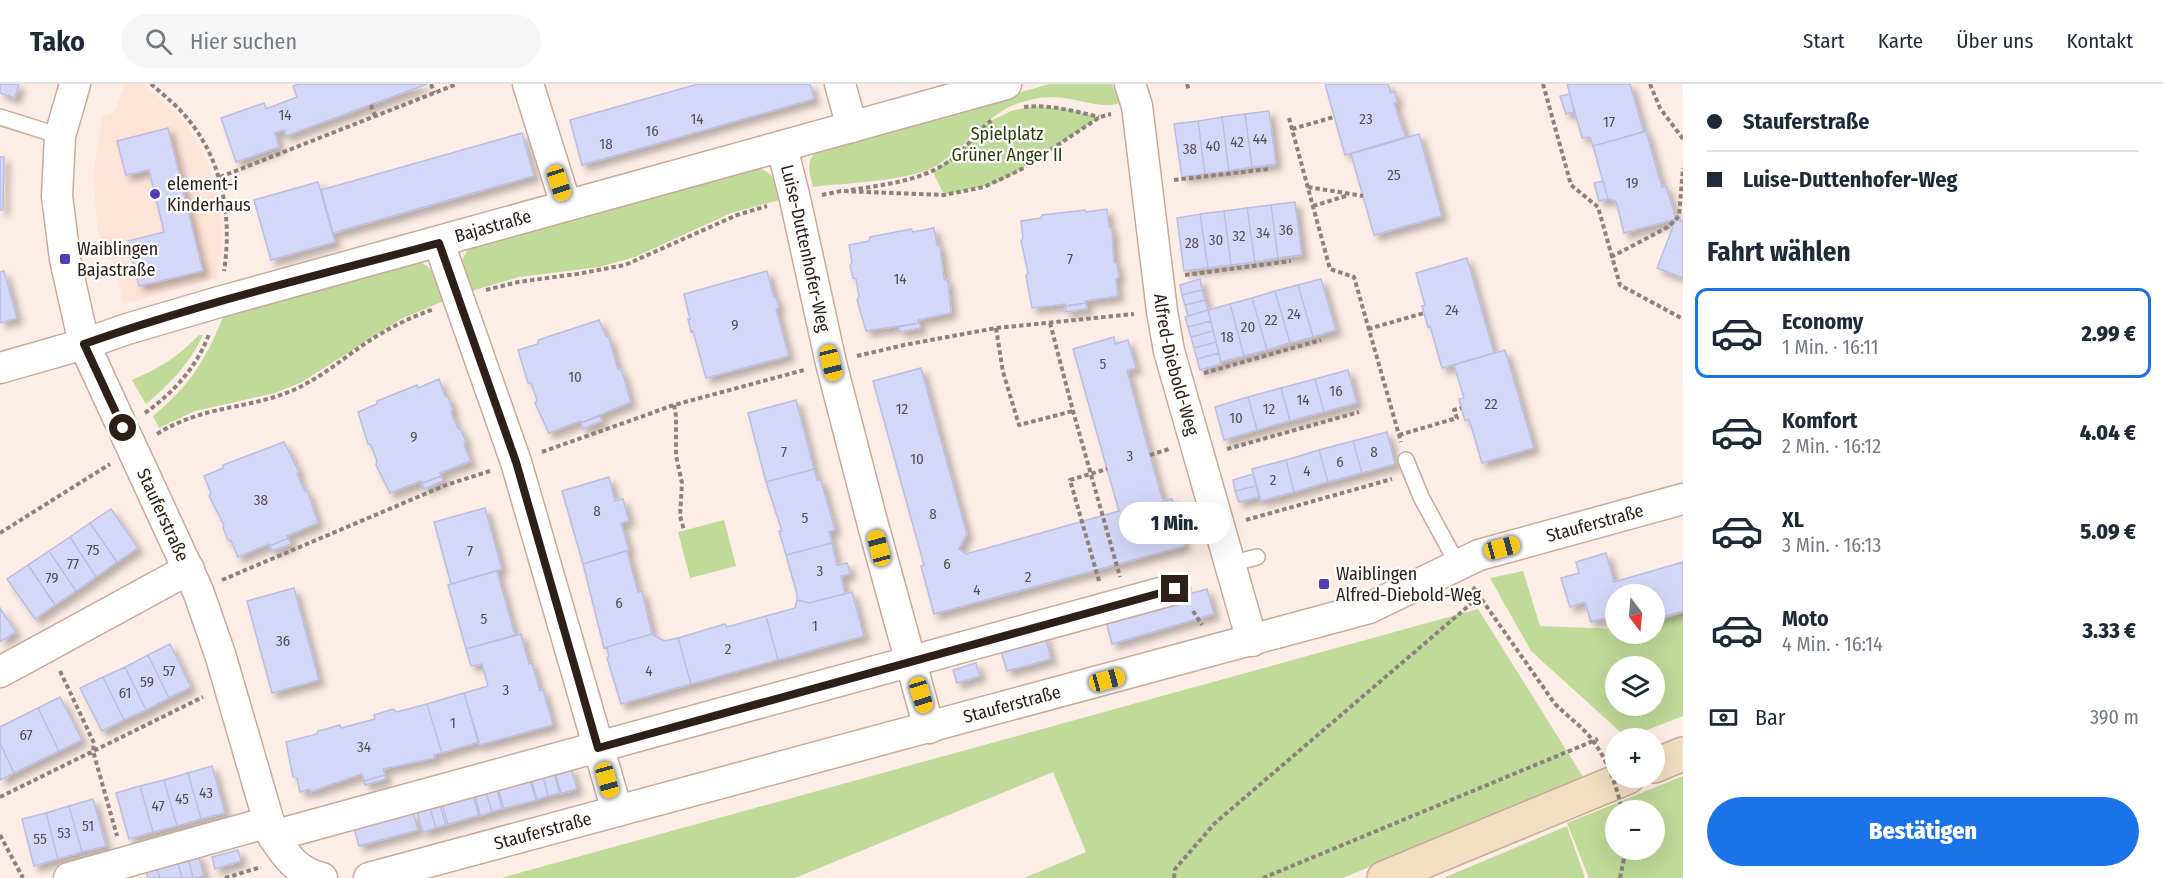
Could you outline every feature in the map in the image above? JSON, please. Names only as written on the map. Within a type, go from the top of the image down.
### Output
[{"type":"street","name":"Stauferstraße","points":[[75,84],[60,136],[57,196],[65,259],[84,344],[193,580],[220,654],[276,838]]},
{"type":"street","points":[[528,84],[566,205]]},
{"type":"street","points":[[840,84],[852,127]]},
{"type":"street","name":"Alfred-Diebold-Weg","points":[[1134,95],[1169,351],[1219,527],[1243,561],[1252,641]]},
{"type":"street","name":"Bajastraße","points":[[84,344],[219,302],[852,127],[1012,97]]},
{"type":"street","name":"Luise-Duttenhofer-Weg","points":[[782,147],[831,363],[929,728]]},
{"type":"street","points":[[439,243],[516,462],[617,812]]},
{"type":"street","points":[[0,368],[84,344]]},
{"type":"street","name":"Stauferstraße","points":[[369,878],[1369,608],[1479,555],[1683,499]]},
{"type":"street","name":"Stauferstraße","points":[[0,672],[193,580]]},
{"type":"street","points":[[69,878],[125,862],[276,838],[1175,589]]},
{"type":"street","points":[[1665,761],[1683,754]]},
{"type":"street","points":[[1384,878],[1605,787]]},
{"type":"street","points":[[276,838],[298,869],[322,878]]},
{"type":"lane","points":[[0,117],[60,136]]},
{"type":"lane","points":[[1408,467],[1423,513],[1458,565]]},
{"type":"path","points":[[142,415],[169,394],[186,376],[207,341],[219,302],[228,233],[220,177],[196,131],[180,110],[151,84]]},
{"type":"path","points":[[431,84],[434,93]]},
{"type":"path","points":[[220,177],[457,84]]},
{"type":"path","points":[[1188,84],[1190,91]]},
{"type":"path","points":[[1543,84],[1571,185],[1598,207],[1620,285],[1683,319]]},
{"type":"path","points":[[1650,84],[1660,108],[1683,139]]},
{"type":"path","points":[[841,191],[944,195],[984,187],[1020,170],[1134,95]]},
{"type":"path","points":[[1012,97],[1035,106],[1067,109],[1100,117]]},
{"type":"path","points":[[371,105],[375,116]]},
{"type":"path","points":[[0,532],[170,426],[191,416],[266,399],[292,390],[315,379],[411,318],[458,299],[518,282],[576,274],[641,260],[737,215],[795,199],[895,183],[933,172],[955,157],[987,123],[998,116]]},
{"type":"path","points":[[1292,129],[1334,117]]},
{"type":"path","points":[[1219,527],[1408,467],[1354,277],[1330,269],[1289,118]]},
{"type":"path","points":[[1611,257],[1668,227],[1679,216],[1683,168]]},
{"type":"path","points":[[1147,184],[1269,169]]},
{"type":"path","points":[[1308,187],[1363,196]]},
{"type":"path","points":[[1313,206],[1350,195]]},
{"type":"path","points":[[1158,278],[1291,261]]},
{"type":"path","points":[[193,580],[446,485],[674,405],[904,345],[996,328],[1162,311]]},
{"type":"path","points":[[1368,329],[1424,314]]},
{"type":"path","points":[[1050,323],[1072,411],[1091,474],[1117,605]]},
{"type":"path","points":[[996,328],[1003,372],[1018,426],[1072,411]]},
{"type":"path","points":[[1178,380],[1322,340]]},
{"type":"path","points":[[674,405],[676,449],[682,483],[680,516],[684,530]]},
{"type":"path","points":[[1399,435],[1457,418],[1454,410],[1461,408]]},
{"type":"path","points":[[1200,457],[1359,412]]},
{"type":"path","points":[[1107,469],[1070,480],[1117,605]]},
{"type":"path","points":[[1458,565],[1555,704],[1590,737],[1606,762],[1618,789],[1620,800]]},
{"type":"path","points":[[1174,878],[1175,869],[1215,823],[1480,596]]},
{"type":"path","points":[[65,680],[94,743],[93,751],[125,862]]},
{"type":"path","points":[[0,797],[207,695]]},
{"type":"path","points":[[1263,878],[1598,739]]},
{"type":"path","points":[[0,835],[23,878]]},
{"type":"path","points":[[225,878],[261,867],[276,838]]},
{"type":"path","points":[[1620,878],[1624,860]]},
{"type":"shaded area","name":"element-i Kinderhaus","points":[[125,84],[144,84],[181,119],[196,140],[208,164],[217,193],[222,233],[221,257],[216,278],[124,304],[113,260],[103,257],[97,225],[93,174],[102,117],[115,112]]},
{"type":"green space","points":[[1050,84],[1112,84],[1120,103],[1103,105],[1052,97],[1030,100],[1002,111],[947,158],[923,172],[875,181],[813,187],[809,171],[810,162],[819,149]]},
{"type":"green space","name":"Spielplatz Grüner Anger II","points":[[1035,106],[1067,109],[1100,117],[997,183],[944,195],[933,172],[965,147],[987,123],[1011,111]]},
{"type":"green space","points":[[758,167],[769,173],[775,180],[783,199],[731,213],[635,257],[599,267],[519,277],[471,291],[462,260],[468,249],[474,245]]},
{"type":"green space","points":[[417,262],[432,271],[444,301],[401,319],[302,382],[275,393],[195,411],[159,428],[153,416],[177,394],[196,371],[224,315]]},
{"type":"green space","points":[[199,335],[203,335],[185,364],[171,381],[146,404],[132,380],[168,361]]},
{"type":"green space","points":[[724,520],[736,566],[690,578],[678,532]]},
{"type":"green space","points":[[1523,571],[1540,626],[1605,629],[1605,644],[1665,644],[1665,619],[1683,613],[1683,716],[1652,728],[1616,728],[1531,651],[1490,578]]},
{"type":"green space","points":[[1478,609],[1583,777],[1343,878],[1024,878],[1086,852],[1053,772],[795,878],[501,878]]},
{"type":"green space","points":[[1683,776],[1683,878],[1589,878],[1567,823],[1605,808],[1605,860],[1665,860],[1665,800],[1624,800],[1653,788],[1665,788],[1665,783]]},
{"type":"green space","points":[[1567,826],[1585,878],[1443,878]]},
{"type":"building","points":[[0,84],[19,84],[15,98],[0,93]]},
{"type":"building","points":[[299,84],[427,84],[286,136],[284,130],[275,133],[279,147],[236,162],[221,118],[264,103],[266,109],[297,97],[293,86]]},
{"type":"building","points":[[698,84],[810,84],[814,99],[582,165],[570,120]]},
{"type":"building","points":[[1325,84],[1388,84],[1391,93],[1395,92],[1397,103],[1394,104],[1406,137],[1345,155]]},
{"type":"building","points":[[1567,84],[1630,84],[1644,132],[1593,146],[1590,137],[1582,138]]},
{"type":"building","points":[[1570,94],[1574,112],[1566,114],[1560,96]]},
{"type":"building","points":[[1269,111],[1276,164],[1252,167],[1245,114]]},
{"type":"building","points":[[1245,114],[1252,167],[1229,171],[1222,117]]},
{"type":"building","points":[[1222,117],[1229,171],[1205,174],[1198,121]]},
{"type":"building","points":[[1198,121],[1205,174],[1182,177],[1174,124]]},
{"type":"building","points":[[168,128],[203,271],[139,286],[128,241],[164,232],[149,170],[126,175],[117,141]]},
{"type":"building","points":[[1646,131],[1662,187],[1666,186],[1676,219],[1624,233],[1616,201],[1608,199],[1593,146]]},
{"type":"building","points":[[522,133],[534,176],[333,233],[321,190]]},
{"type":"building","points":[[1419,134],[1442,216],[1374,235],[1351,154]]},
{"type":"building","points":[[0,157],[4,157],[3,210],[0,210]]},
{"type":"building","points":[[1603,181],[1608,199],[1599,201],[1594,183]]},
{"type":"building","points":[[318,182],[335,242],[271,260],[254,200]]},
{"type":"building","points":[[1295,202],[1302,255],[1278,258],[1271,205]]},
{"type":"building","points":[[1271,205],[1278,258],[1255,262],[1247,208]]},
{"type":"building","points":[[1247,208],[1255,262],[1231,265],[1224,211]]},
{"type":"building","points":[[1107,209],[1109,227],[1112,229],[1114,262],[1117,264],[1119,277],[1116,279],[1118,296],[1085,301],[1086,303],[1076,305],[1032,308],[1021,241],[1023,238],[1021,221],[1041,218],[1042,215]]},
{"type":"building","points":[[1224,211],[1231,265],[1208,268],[1200,214]]},
{"type":"building","points":[[1200,214],[1208,268],[1184,271],[1177,218]]},
{"type":"building","points":[[1676,219],[1683,222],[1683,278],[1657,268]]},
{"type":"building","points":[[934,228],[937,245],[940,246],[944,279],[948,281],[951,313],[918,320],[919,323],[866,331],[857,300],[859,297],[856,279],[853,278],[850,266],[852,262],[849,245],[869,241],[870,237],[911,229],[913,232]]},
{"type":"building","points":[[1467,258],[1494,353],[1442,368],[1422,306],[1425,305],[1416,273]]},
{"type":"building","points":[[4,271],[17,318],[0,323],[0,272]]},
{"type":"building","points":[[767,271],[779,308],[776,309],[789,356],[706,378],[693,331],[691,332],[684,294]]},
{"type":"building","points":[[1200,279],[1202,290],[1182,295],[1180,285]]},
{"type":"building","points":[[1321,279],[1336,330],[1313,337],[1298,285]]},
{"type":"building","points":[[1298,285],[1313,337],[1290,343],[1275,291]]},
{"type":"building","points":[[1202,290],[1205,300],[1185,305],[1182,295]]},
{"type":"building","points":[[1275,291],[1290,343],[1267,350],[1252,298]]},
{"type":"building","points":[[1252,298],[1267,350],[1244,356],[1230,304]]},
{"type":"building","points":[[1205,300],[1208,310],[1188,316],[1185,305]]},
{"type":"building","points":[[1086,303],[1087,309],[1066,312],[1065,306]]},
{"type":"building","points":[[1230,304],[1244,356],[1221,362],[1208,310]]},
{"type":"building","points":[[1208,310],[1211,321],[1188,327],[1185,317]]},
{"type":"building","points":[[599,320],[609,338],[618,369],[622,371],[631,402],[581,423],[580,421],[549,433],[535,403],[537,400],[531,383],[528,383],[518,350],[538,344],[538,340]]},
{"type":"building","points":[[1211,321],[1213,331],[1191,337],[1188,327]]},
{"type":"building","points":[[919,323],[921,328],[900,332],[899,327]]},
{"type":"building","points":[[1213,331],[1216,342],[1194,348],[1191,337]]},
{"type":"building","points":[[1114,337],[1115,344],[1128,340],[1136,368],[1127,370],[1150,455],[1163,501],[1172,499],[1185,546],[934,614],[921,566],[924,565],[873,381],[921,368],[967,534],[959,549],[966,554],[1119,511],[1073,349]]},
{"type":"building","points":[[1216,342],[1219,353],[1197,359],[1194,348]]},
{"type":"building","points":[[1505,350],[1534,448],[1482,463],[1469,419],[1465,421],[1459,399],[1464,398],[1454,365]]},
{"type":"building","points":[[1219,353],[1221,364],[1200,370],[1197,359]]},
{"type":"building","points":[[1348,370],[1357,403],[1324,412],[1315,379]]},
{"type":"building","points":[[439,379],[453,410],[451,412],[458,429],[461,430],[466,442],[464,445],[471,461],[440,473],[441,476],[431,480],[422,483],[421,481],[390,493],[376,465],[377,461],[371,445],[368,444],[358,412],[377,404],[377,401]]},
{"type":"building","points":[[1315,379],[1324,412],[1290,421],[1281,388]]},
{"type":"building","points":[[1281,388],[1290,421],[1257,430],[1248,397]]},
{"type":"building","points":[[1248,397],[1257,430],[1224,440],[1215,407]]},
{"type":"building","points":[[796,400],[814,469],[766,482],[748,413]]},
{"type":"building","points":[[600,416],[602,421],[583,429],[581,423]]},
{"type":"building","points":[[1387,432],[1395,464],[1362,473],[1353,441]]},
{"type":"building","points":[[1353,441],[1362,473],[1328,482],[1319,450]]},
{"type":"building","points":[[284,442],[299,472],[297,474],[305,491],[308,492],[318,523],[270,546],[269,544],[238,557],[209,496],[211,493],[204,476],[223,468],[223,465]]},
{"type":"building","points":[[1319,450],[1328,482],[1294,492],[1286,460]]},
{"type":"building","points":[[1286,460],[1294,492],[1261,501],[1252,469]]},
{"type":"building","points":[[814,469],[817,480],[821,480],[835,530],[829,532],[832,543],[786,555],[779,531],[782,531],[766,482]]},
{"type":"building","points":[[1253,474],[1256,486],[1235,491],[1233,480]]},
{"type":"building","points":[[441,476],[443,481],[424,489],[422,483]]},
{"type":"building","points":[[609,477],[615,501],[623,499],[629,521],[621,523],[629,550],[583,564],[562,491]]},
{"type":"building","points":[[1256,486],[1259,497],[1239,502],[1235,491]]},
{"type":"building","points":[[485,508],[502,569],[451,584],[434,522]]},
{"type":"building","points":[[111,509],[138,548],[117,562],[90,523]]},
{"type":"building","points":[[90,523],[117,562],[96,577],[70,537]]},
{"type":"building","points":[[70,537],[96,577],[76,591],[49,551]]},
{"type":"building","points":[[288,538],[291,544],[272,551],[270,546]]},
{"type":"building","points":[[832,543],[837,565],[847,563],[849,568],[850,574],[841,576],[845,594],[809,603],[797,600],[786,555]]},
{"type":"building","points":[[49,551],[76,591],[55,605],[28,565]]},
{"type":"building","points":[[627,551],[638,592],[642,591],[652,634],[604,648],[583,564]]},
{"type":"building","points":[[1606,553],[1614,582],[1683,562],[1683,611],[1665,616],[1665,584],[1605,584],[1605,618],[1591,622],[1585,602],[1570,607],[1561,578],[1579,573],[1576,562]]},
{"type":"building","points":[[28,565],[55,605],[35,619],[7,579]]},
{"type":"building","points":[[497,571],[515,635],[466,649],[448,585]]},
{"type":"building","points":[[294,588],[319,680],[272,693],[247,601]]},
{"type":"building","points":[[1207,589],[1214,614],[1112,644],[1105,618]]},
{"type":"building","points":[[852,592],[864,636],[778,660],[766,616],[795,608],[797,600],[809,603]]},
{"type":"building","points":[[0,608],[16,632],[0,642]]},
{"type":"building","points":[[766,616],[778,660],[691,684],[678,638],[725,624],[727,627]]},
{"type":"building","points":[[521,634],[529,664],[532,663],[540,691],[543,689],[553,725],[479,745],[464,693],[488,686],[482,664],[471,666],[466,649]]},
{"type":"building","points":[[652,634],[664,641],[678,638],[691,684],[621,704],[607,658],[609,656],[607,647]]},
{"type":"building","points":[[1045,635],[1051,659],[1007,671],[1000,648]]},
{"type":"building","points":[[170,644],[191,687],[169,698],[148,655]]},
{"type":"building","points":[[148,655],[169,698],[146,710],[125,667]]},
{"type":"building","points":[[976,663],[980,676],[957,683],[953,670]]},
{"type":"building","points":[[125,667],[146,710],[124,720],[103,677]]},
{"type":"building","points":[[103,677],[124,720],[102,731],[80,688]]},
{"type":"building","points":[[464,693],[479,742],[442,753],[427,704]]},
{"type":"building","points":[[60,697],[82,740],[59,751],[38,708]]},
{"type":"building","points":[[427,704],[442,753],[434,755],[435,758],[383,769],[385,775],[364,781],[362,774],[310,792],[310,789],[300,792],[297,778],[293,777],[286,742],[340,725],[341,728],[375,719],[374,715],[393,709],[397,712]]},
{"type":"building","points":[[38,708],[59,751],[14,773],[0,743],[0,727]]},
{"type":"building","points":[[0,743],[14,773],[0,780]]},
{"type":"building","points":[[212,766],[225,813],[201,819],[188,773]]},
{"type":"building","points":[[571,768],[577,789],[560,794],[554,773]]},
{"type":"building","points":[[188,773],[201,819],[177,826],[164,780]]},
{"type":"building","points":[[555,773],[561,793],[548,796],[543,776]]},
{"type":"building","points":[[385,775],[386,779],[365,785],[364,781]]},
{"type":"building","points":[[543,776],[548,796],[536,800],[530,780]]},
{"type":"building","points":[[531,779],[537,800],[502,809],[497,789]]},
{"type":"building","points":[[164,780],[177,826],[153,832],[140,786]]},
{"type":"building","points":[[140,786],[153,832],[129,839],[116,793]]},
{"type":"building","points":[[498,788],[504,808],[492,812],[486,792]]},
{"type":"building","points":[[486,792],[492,812],[479,816],[473,796]]},
{"type":"building","points":[[475,795],[480,815],[446,825],[440,805]]},
{"type":"building","points":[[93,799],[106,846],[82,852],[69,806]]},
{"type":"building","points":[[442,804],[448,824],[436,828],[430,808]]},
{"type":"building","points":[[69,806],[82,852],[58,859],[46,813]]},
{"type":"building","points":[[430,808],[436,828],[423,832],[417,812]]},
{"type":"building","points":[[413,812],[418,830],[359,846],[354,828]]},
{"type":"building","points":[[46,813],[58,859],[34,866],[22,819]]},
{"type":"building","points":[[238,850],[241,861],[215,869],[212,857]]},
{"type":"building","points":[[198,854],[204,876],[193,878],[188,857]]},
{"type":"building","points":[[188,857],[193,878],[182,878],[177,860]]},
{"type":"building","points":[[177,860],[182,878],[160,878],[156,866]]},
{"type":"building","points":[[156,866],[160,878],[148,878],[146,869]]},
{"type":"place","name":"element-i Kinderhaus","points":[[155,194]]},
{"type":"place","name":"Waiblingen Bajastraße","points":[[65,259]]},
{"type":"place","name":"Waiblingen Alfred-Diebold-Weg","points":[[1324,584]]},
{"type":"route","points":[[123,428],[84,344],[219,302],[439,243],[516,462],[598,748],[1175,589]]}]
